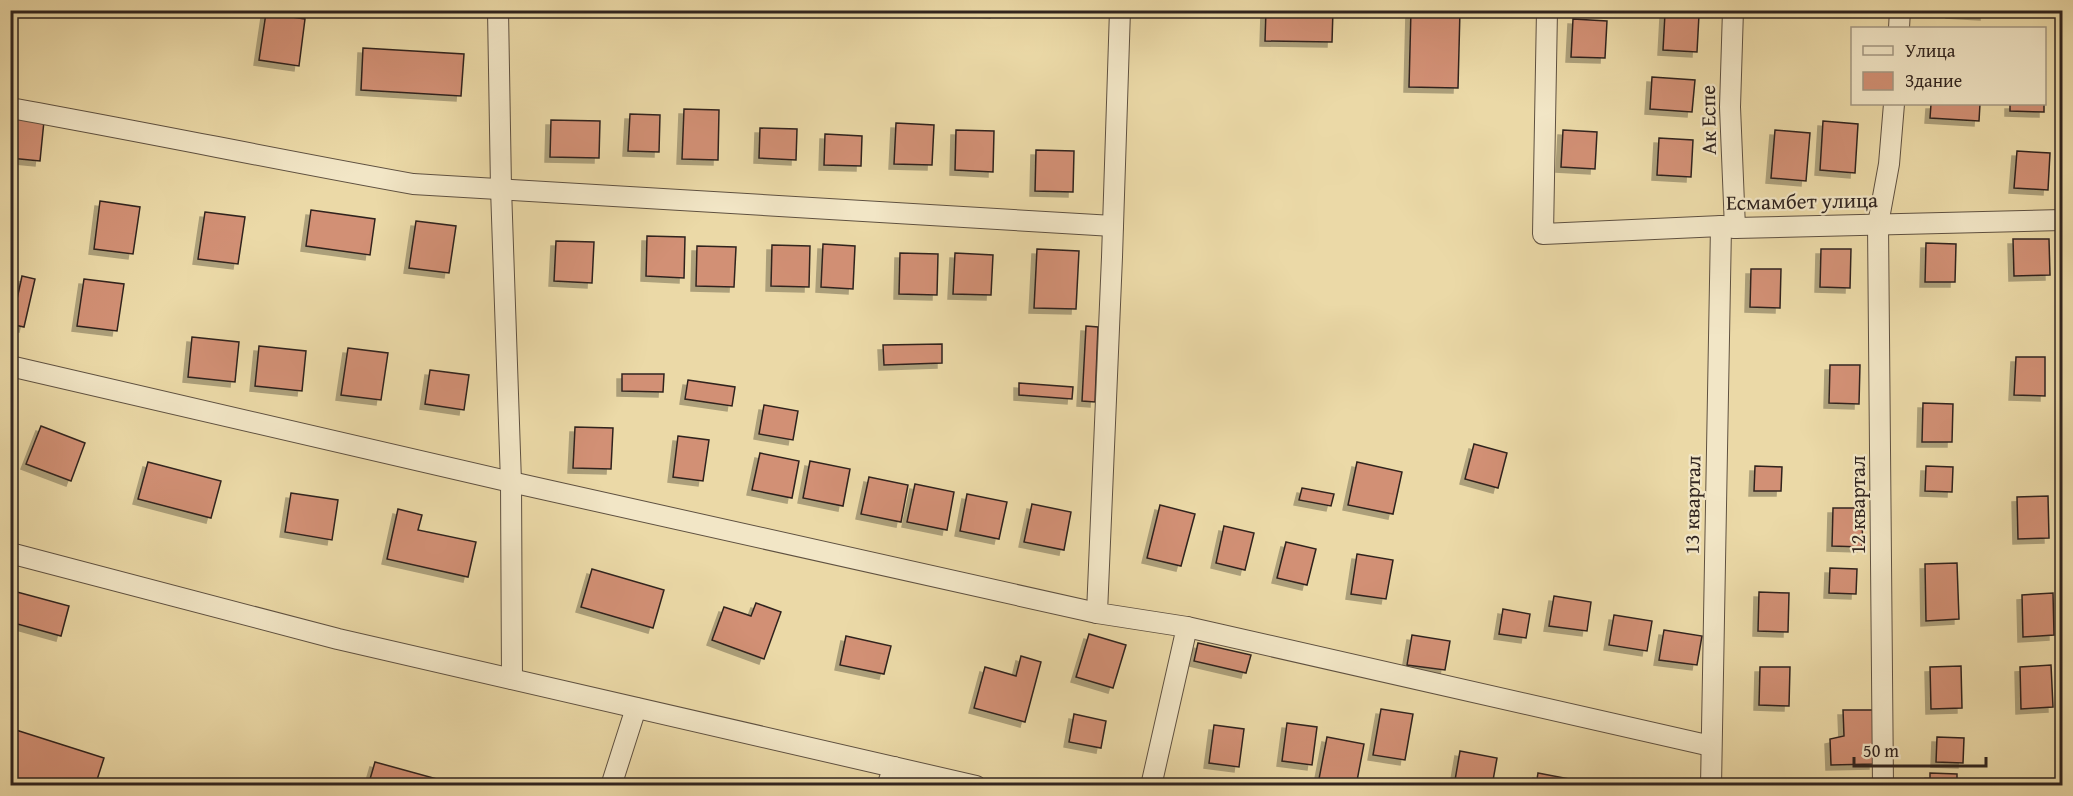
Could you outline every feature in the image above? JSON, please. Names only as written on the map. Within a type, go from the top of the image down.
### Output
[{"type":"street","points":[[498,10],[501,188],[511,482],[512,680]]},
{"type":"street","points":[[1097,613],[1120,10]]},
{"type":"street","name":"Есмамбет улица","points":[[1547,10],[1543,234],[1728,227],[2062,220]]},
{"type":"street","name":"Ак Еспе","points":[[1728,227],[1733,10]]},
{"type":"street","points":[[1899,27],[1900,10]]},
{"type":"street","points":[[1878,224],[1889,164],[1894,105]]},
{"type":"street","points":[[10,108],[413,184],[1113,226]]},
{"type":"street","name":"12 квартал","points":[[1878,224],[1883,786]]},
{"type":"street","name":"13 квартал","points":[[1712,786],[1711,746],[1728,227]]},
{"type":"street","points":[[10,366],[511,482],[1097,613],[1187,627],[1711,746]]},
{"type":"street","points":[[10,553],[338,639],[976,786]]},
{"type":"street","points":[[1151,786],[1187,627]]},
{"type":"street","points":[[611,786],[636,708]]},
{"type":"street","points":[[887,786],[894,767]]},
{"type":"building","points":[[957,10],[995,10],[995,13]]},
{"type":"building","points":[[1266,10],[1333,10],[1332,42],[1265,41]]},
{"type":"building","points":[[1411,10],[1460,10],[1458,88],[1409,87]]},
{"type":"building","points":[[1951,10],[1985,10],[1985,15],[1951,13]]},
{"type":"building","points":[[266,13],[305,19],[299,66],[259,60]]},
{"type":"building","points":[[1665,13],[1699,15],[1697,52],[1663,50]]},
{"type":"building","points":[[1573,19],[1607,21],[1605,58],[1571,57]]},
{"type":"building","points":[[363,48],[464,54],[461,96],[361,90]]},
{"type":"building","points":[[1652,77],[1695,80],[1692,112],[1650,109]]},
{"type":"building","points":[[1931,105],[1980,105],[1979,121],[1930,118]]},
{"type":"building","points":[[2010,105],[2044,105],[2044,112],[2010,111]]},
{"type":"building","points":[[684,109],[719,110],[718,160],[682,159]]},
{"type":"building","points":[[630,114],[660,115],[659,152],[628,151]]},
{"type":"building","points":[[10,117],[44,121],[40,161],[10,158]]},
{"type":"building","points":[[551,120],[600,121],[599,158],[550,157]]},
{"type":"building","points":[[1823,121],[1858,124],[1855,173],[1820,170]]},
{"type":"building","points":[[896,123],[934,125],[932,165],[894,164]]},
{"type":"building","points":[[760,128],[797,129],[796,160],[759,158]]},
{"type":"building","points":[[956,130],[994,131],[993,172],[955,170]]},
{"type":"building","points":[[1563,130],[1597,132],[1595,169],[1561,167]]},
{"type":"building","points":[[1775,130],[1810,133],[1806,181],[1771,178]]},
{"type":"building","points":[[825,134],[862,136],[861,166],[824,165]]},
{"type":"building","points":[[1659,138],[1693,140],[1691,177],[1657,175]]},
{"type":"building","points":[[1036,150],[1074,151],[1073,192],[1035,191]]},
{"type":"building","points":[[2017,151],[2050,153],[2048,190],[2014,188]]},
{"type":"building","points":[[100,201],[140,207],[133,254],[94,249]]},
{"type":"building","points":[[311,210],[375,219],[370,255],[306,246]]},
{"type":"building","points":[[205,212],[245,217],[238,264],[198,259]]},
{"type":"building","points":[[416,221],[456,226],[449,273],[409,268]]},
{"type":"building","points":[[647,236],[685,237],[684,278],[646,276]]},
{"type":"building","points":[[2013,239],[2049,239],[2050,275],[2014,276]]},
{"type":"building","points":[[556,241],[594,242],[592,283],[554,281]]},
{"type":"building","points":[[1926,243],[1956,244],[1955,282],[1925,282]]},
{"type":"building","points":[[823,244],[855,246],[853,289],[821,287]]},
{"type":"building","points":[[772,245],[810,246],[809,287],[771,286]]},
{"type":"building","points":[[697,246],[736,247],[734,287],[696,286]]},
{"type":"building","points":[[1037,249],[1079,251],[1076,309],[1034,308]]},
{"type":"building","points":[[1821,249],[1851,249],[1850,288],[1820,287]]},
{"type":"building","points":[[900,253],[938,254],[937,295],[899,294]]},
{"type":"building","points":[[955,253],[993,255],[991,295],[953,294]]},
{"type":"building","points":[[1751,269],[1781,269],[1780,308],[1750,307]]},
{"type":"building","points":[[22,276],[35,279],[24,327],[10,324],[10,297],[17,299]]},
{"type":"building","points":[[84,279],[124,284],[117,331],[77,326]]},
{"type":"building","points":[[1086,326],[1098,327],[1095,402],[1082,401]]},
{"type":"building","points":[[192,337],[239,342],[235,382],[188,377]]},
{"type":"building","points":[[942,344],[942,363],[884,365],[883,345]]},
{"type":"building","points":[[259,346],[306,351],[302,391],[255,386]]},
{"type":"building","points":[[348,348],[388,353],[381,400],[341,395]]},
{"type":"building","points":[[2016,357],[2045,357],[2045,396],[2014,395]]},
{"type":"building","points":[[1830,365],[1860,365],[1859,404],[1829,403]]},
{"type":"building","points":[[430,370],[469,375],[464,410],[425,404]]},
{"type":"building","points":[[622,374],[664,374],[663,392],[622,391]]},
{"type":"building","points":[[688,380],[735,387],[732,406],[685,399]]},
{"type":"building","points":[[1019,383],[1073,387],[1072,399],[1019,395]]},
{"type":"building","points":[[1923,403],[1953,404],[1952,442],[1922,442]]},
{"type":"building","points":[[764,405],[798,411],[793,440],[759,434]]},
{"type":"building","points":[[41,426],[85,443],[71,481],[26,464]]},
{"type":"building","points":[[575,427],[613,428],[611,469],[573,468]]},
{"type":"building","points":[[678,436],[709,440],[703,481],[673,477]]},
{"type":"building","points":[[1474,444],[1507,453],[1498,488],[1465,479]]},
{"type":"building","points":[[760,453],[799,461],[792,498],[752,490]]},
{"type":"building","points":[[810,461],[850,469],[843,506],[803,498]]},
{"type":"building","points":[[148,462],[221,481],[211,518],[138,499]]},
{"type":"building","points":[[1357,462],[1402,472],[1393,514],[1348,505]]},
{"type":"building","points":[[1755,466],[1782,467],[1781,491],[1754,491]]},
{"type":"building","points":[[1926,466],[1953,467],[1952,492],[1925,491]]},
{"type":"building","points":[[869,477],[908,485],[901,522],[861,514]]},
{"type":"building","points":[[915,484],[954,492],[947,530],[907,522]]},
{"type":"building","points":[[1302,488],[1334,494],[1331,506],[1299,500]]},
{"type":"building","points":[[291,493],[338,500],[332,540],[285,532]]},
{"type":"building","points":[[967,494],[1007,502],[999,539],[960,531]]},
{"type":"building","points":[[2048,496],[2049,538],[2018,539],[2017,497]]},
{"type":"building","points":[[1032,504],[1071,512],[1064,550],[1024,542]]},
{"type":"building","points":[[1160,505],[1195,514],[1181,566],[1147,558]]},
{"type":"building","points":[[1833,508],[1863,508],[1862,547],[1832,546]]},
{"type":"building","points":[[398,509],[422,515],[418,530],[476,542],[468,577],[387,559]]},
{"type":"building","points":[[1224,526],[1254,533],[1245,570],[1216,563]]},
{"type":"building","points":[[1286,542],[1316,549],[1307,585],[1277,578]]},
{"type":"building","points":[[1357,554],[1393,560],[1386,599],[1351,594]]},
{"type":"building","points":[[1957,563],[1959,619],[1926,621],[1925,564]]},
{"type":"building","points":[[1830,568],[1857,569],[1856,594],[1829,593]]},
{"type":"building","points":[[592,569],[664,590],[653,628],[581,607]]},
{"type":"building","points":[[17,592],[69,606],[61,636],[10,622]]},
{"type":"building","points":[[1759,592],[1789,593],[1788,632],[1758,631]]},
{"type":"building","points":[[2053,593],[2054,635],[2023,637],[2022,595]]},
{"type":"building","points":[[1554,596],[1591,602],[1587,631],[1549,626]]},
{"type":"building","points":[[756,603],[781,612],[764,659],[712,640],[724,607],[751,616]]},
{"type":"building","points":[[1503,609],[1530,614],[1526,638],[1499,634]]},
{"type":"building","points":[[1614,615],[1652,621],[1647,651],[1609,645]]},
{"type":"building","points":[[1664,630],[1702,636],[1697,665],[1659,660]]},
{"type":"building","points":[[1089,634],[1126,645],[1113,688],[1076,677]]},
{"type":"building","points":[[1412,635],[1450,641],[1445,670],[1407,665]]},
{"type":"building","points":[[846,636],[891,646],[884,674],[840,665]]},
{"type":"building","points":[[1198,643],[1251,655],[1246,673],[1194,661]]},
{"type":"building","points":[[1021,656],[1041,662],[1025,722],[974,708],[985,667],[1016,676]]},
{"type":"building","points":[[2051,665],[2053,707],[2021,709],[2020,667]]},
{"type":"building","points":[[1961,666],[1962,708],[1931,709],[1930,667]]},
{"type":"building","points":[[1760,667],[1790,667],[1789,706],[1759,705]]},
{"type":"building","points":[[1381,709],[1413,714],[1405,760],[1373,755]]},
{"type":"building","points":[[1843,710],[1873,710],[1874,764],[1831,765],[1830,739],[1844,736]]},
{"type":"building","points":[[1074,714],[1106,721],[1101,748],[1069,742]]},
{"type":"building","points":[[1287,723],[1317,727],[1312,765],[1282,761]]},
{"type":"building","points":[[1214,725],[1244,729],[1239,767],[1209,763]]},
{"type":"building","points":[[16,730],[104,758],[95,786],[10,786],[10,746]]},
{"type":"building","points":[[1327,737],[1364,744],[1356,786],[1318,784]]},
{"type":"building","points":[[1937,737],[1964,738],[1963,763],[1936,762]]},
{"type":"building","points":[[1460,751],[1497,758],[1492,786],[1454,786]]},
{"type":"building","points":[[375,762],[437,779],[435,786],[368,786]]},
{"type":"building","points":[[1538,773],[1575,780],[1574,786],[1536,786]]},
{"type":"building","points":[[1930,773],[1957,774],[1957,786],[1930,786]]},
{"type":"building","points":[[1584,779],[1616,786],[1583,786]]}]
